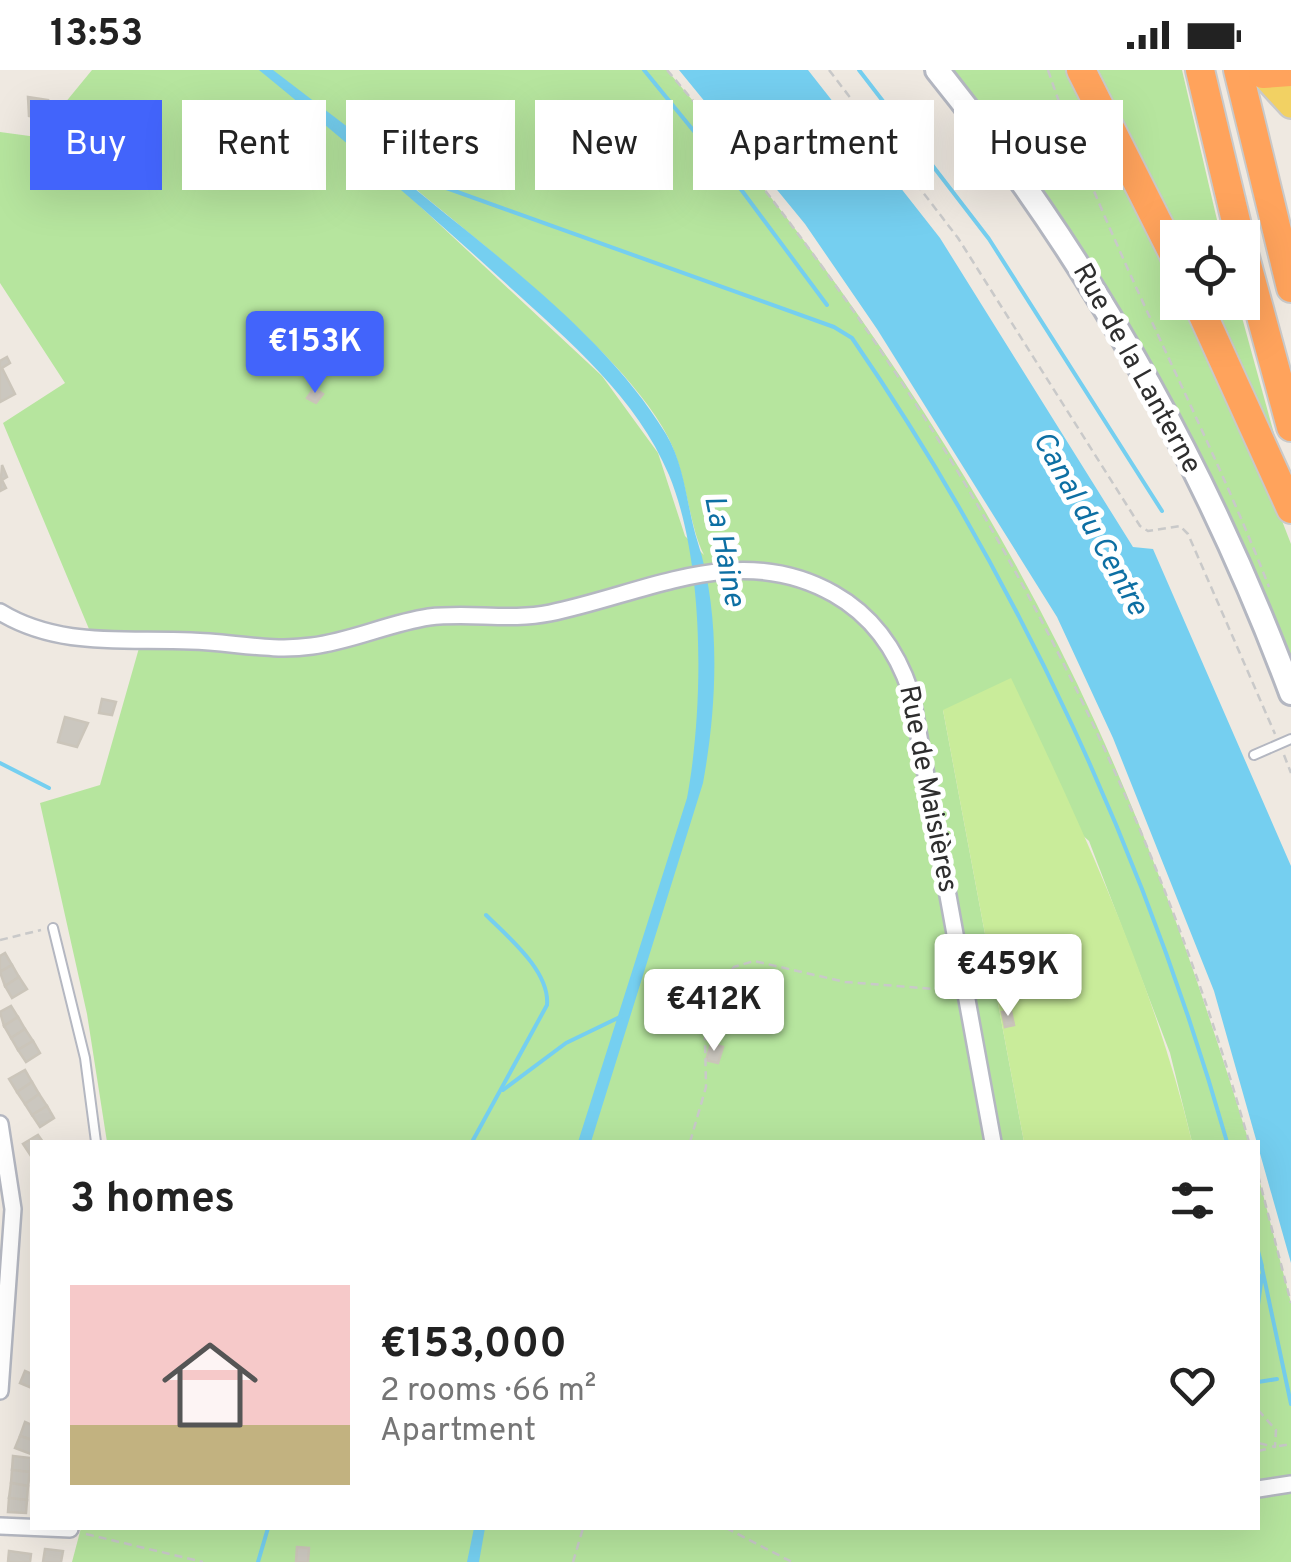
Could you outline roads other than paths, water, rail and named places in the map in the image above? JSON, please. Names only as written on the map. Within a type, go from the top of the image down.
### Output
[{"type":"highway","points":[[1081,70],[1160,227]]},
{"type":"highway","points":[[1200,70],[1236,220]]},
{"type":"highway","points":[[1272,71],[1248,116],[1291,288]]},
{"type":"highway","points":[[1260,312],[1291,427]]},
{"type":"highway","points":[[1205,320],[1291,509]]},
{"type":"main road","name":"Rue de la Lanterne","points":[[937,70],[1014,171],[1112,320],[1227,538],[1291,693]]},
{"type":"main road","points":[[1272,71],[1291,105]]},
{"type":"street","name":"Rue de Maisières","points":[[0,612],[33,628],[94,641],[194,641],[286,650],[430,617],[550,613],[714,570],[758,568],[806,580],[855,608],[894,653],[911,693],[993,1140]]},
{"type":"street","points":[[0,1124],[7,1209],[0,1390]]},
{"type":"street","points":[[1260,1489],[1291,1484]]},
{"type":"street","points":[[0,1526],[30,1527]]},
{"type":"lane","points":[[1254,755],[1291,739]]},
{"type":"lane","points":[[52,928],[84,1058],[96,1140]]},
{"type":"water","points":[[259,70],[273,70],[312,100],[295,100]]},
{"type":"water","points":[[679,70],[808,70],[832,100],[704,100]]},
{"type":"water","points":[[326,110],[346,126],[346,143],[326,126]]},
{"type":"water","points":[[401,190],[416,190],[506,263],[578,327],[641,397],[678,460],[710,601],[714,693],[703,783],[592,1140],[579,1140],[687,798],[693,762],[698,635],[689,549],[669,475],[638,419],[596,368]]},
{"type":"water","name":"Canal du Centre","points":[[777,190],[902,190],[940,238],[1133,547],[1153,549],[1291,866],[1291,1263],[1260,1153],[1260,1140],[1256,1140],[1214,991],[1113,738],[1057,617],[877,329]]},
{"type":"water","points":[[474,1530],[485,1530],[479,1562],[467,1562]]},
{"type":"waterway","points":[[644,70],[737,184],[827,305]]},
{"type":"waterway","points":[[859,70],[989,239],[1162,511]]},
{"type":"waterway","points":[[452,190],[834,327],[852,338],[970,527],[1072,725],[1158,931],[1226,1140]]},
{"type":"waterway","points":[[0,763],[49,788]]},
{"type":"waterway","points":[[473,1140],[547,1005],[535,967],[486,915]]},
{"type":"waterway","points":[[503,1090],[566,1043],[622,1016]]},
{"type":"waterway","points":[[1260,1258],[1262,1266]]},
{"type":"waterway","points":[[1262,1268],[1291,1404]]},
{"type":"waterway","points":[[1260,1290],[1262,1275]]},
{"type":"waterway","points":[[1260,1382],[1277,1379]]},
{"type":"waterway","points":[[258,1562],[267,1530]]},
{"type":"water label","name":"La Haine","points":[[723,551]]}]
